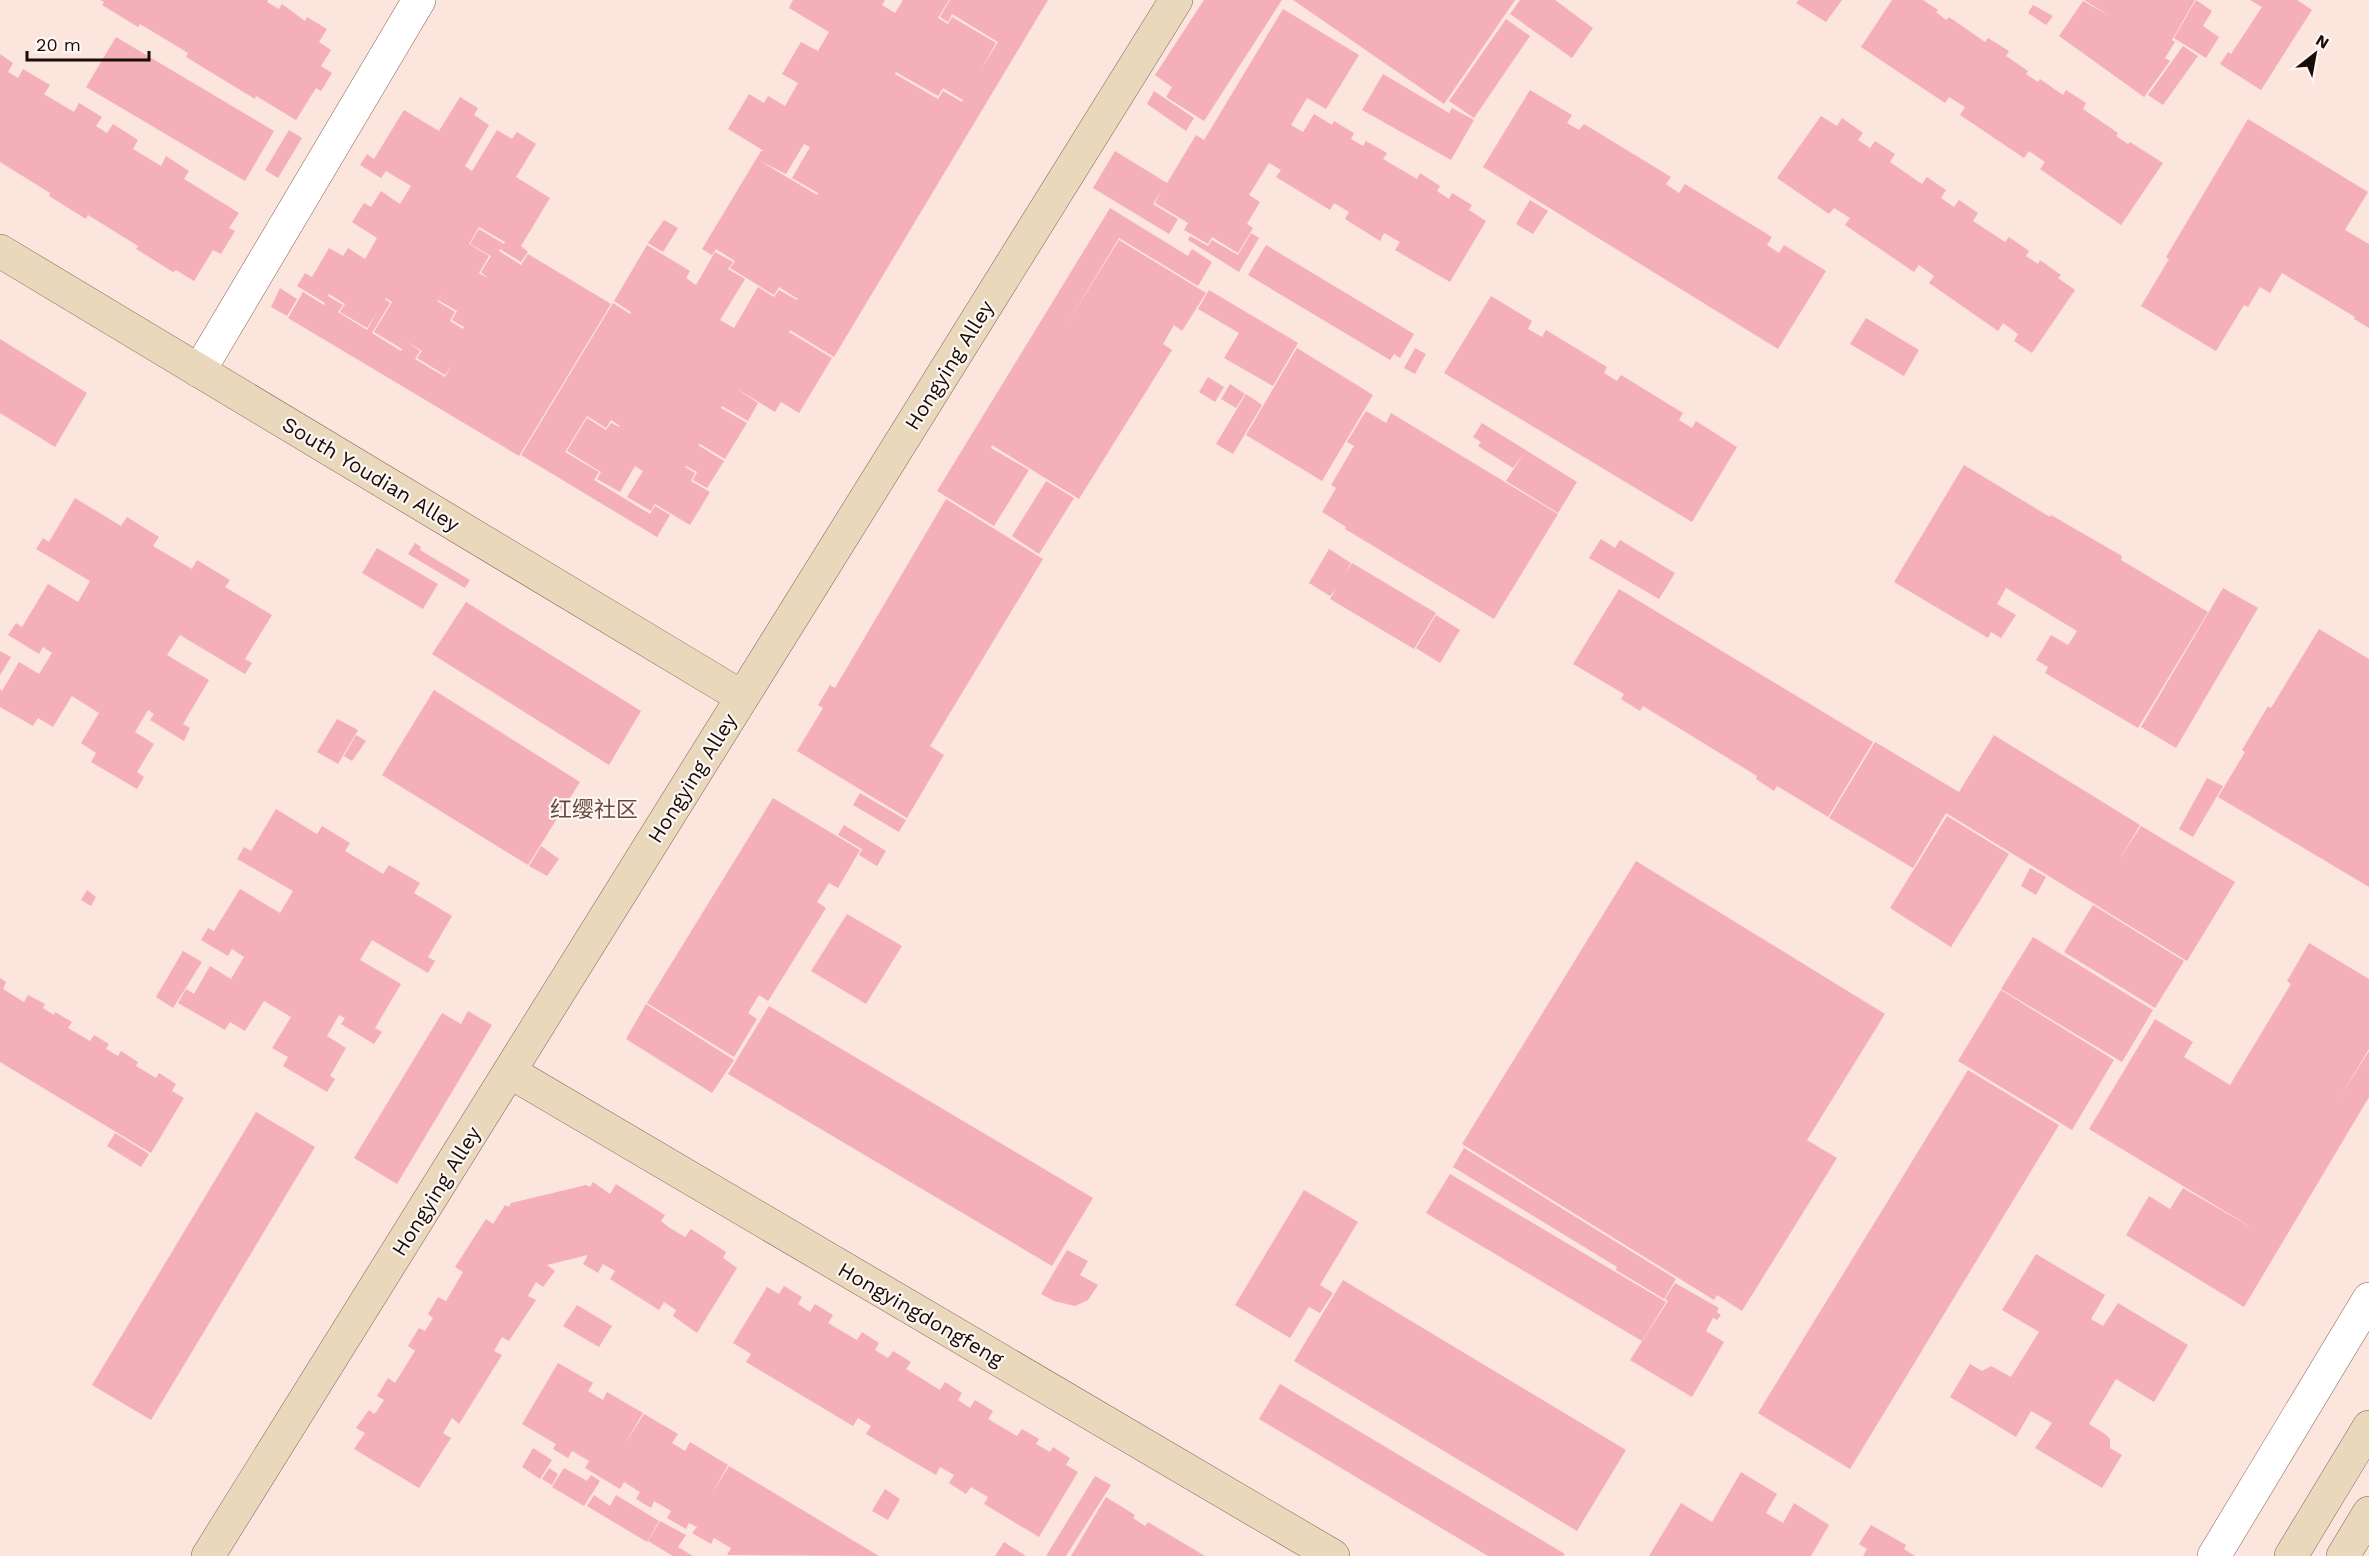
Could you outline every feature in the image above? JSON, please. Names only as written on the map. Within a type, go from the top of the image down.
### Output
[{"type":"street","name":"Hongying Alley","points":[[208,1556],[1176,0]]},
{"type":"street","points":[[200,371],[414,2]]},
{"type":"street","name":"South Youdian Alley","points":[[0,251],[742,697]]},
{"type":"street","name":"Hongyingdongfeng","points":[[510,1072],[1333,1556]]},
{"type":"street","points":[[2214,1556],[2369,1299]]},
{"type":"street","points":[[2291,1556],[2369,1427]]},
{"type":"street","points":[[2343,1556],[2369,1513]]},
{"type":"building","points":[[100,0],[268,0],[267,2],[279,9],[282,4],[305,21],[307,17],[327,29],[319,42],[331,50],[321,66],[332,73],[321,91],[316,88],[296,120],[256,96],[255,99],[186,57],[188,53],[140,24],[138,27],[102,5],[104,2]]},
{"type":"building","points":[[793,0],[885,0],[882,5],[895,13],[903,0],[949,0],[938,18],[948,24],[952,17],[996,43],[980,71],[998,42],[952,14],[948,22],[940,17],[950,0],[1048,0],[834,357],[790,330],[789,332],[832,358],[799,413],[781,402],[775,412],[734,387],[758,403],[748,421],[722,406],[721,408],[747,423],[725,459],[700,444],[698,445],[724,461],[707,488],[693,480],[697,472],[685,467],[695,473],[691,481],[710,492],[690,525],[655,504],[651,511],[627,497],[643,471],[635,466],[620,492],[597,479],[601,472],[567,451],[587,418],[606,430],[611,423],[620,426],[611,420],[606,428],[587,416],[565,452],[599,472],[594,480],[650,514],[655,506],[670,515],[657,537],[521,455],[613,303],[630,314],[631,312],[614,301],[647,245],[690,271],[686,278],[696,285],[715,252],[733,262],[728,269],[745,279],[720,320],[734,328],[758,287],[774,297],[779,290],[798,299],[779,287],[774,295],[730,268],[735,261],[716,249],[712,255],[702,249],[761,151],[764,151],[728,129],[749,94],[764,103],[768,96],[785,106],[798,83],[782,74],[801,42],[818,51],[829,32],[789,8]],"holes":[[[896,72],[938,96],[943,88],[963,100],[962,102],[943,91],[938,99],[895,74],[889,85]],[[804,144],[810,147],[792,178],[818,193],[817,195],[758,160],[786,174]]]},
{"type":"building","points":[[1204,0],[1282,0],[1204,121],[1166,97],[1172,87],[1155,75]]},
{"type":"building","points":[[1293,0],[1515,0],[1444,104]]},
{"type":"building","points":[[1520,0],[1555,0],[1593,28],[1572,58],[1510,14]]},
{"type":"building","points":[[1799,0],[1842,0],[1826,22],[1796,3]]},
{"type":"building","points":[[1892,0],[1923,0],[1938,10],[1936,12],[1946,20],[1949,17],[1985,42],[1988,38],[2009,51],[2006,56],[2028,71],[2026,74],[2038,82],[2040,79],[2063,95],[2066,90],[2086,103],[2083,109],[2118,133],[2116,136],[2163,163],[2121,225],[2040,169],[2045,162],[2029,151],[2024,158],[1960,115],[1965,107],[1949,97],[1945,103],[1861,47]]},
{"type":"building","points":[[2084,0],[2195,0],[2172,40],[2175,42],[2165,58],[2170,61],[2144,97],[2059,36],[2083,1],[2111,17]]},
{"type":"building","points":[[2196,0],[2212,11],[2203,26],[2219,37],[2206,58],[2174,38]]},
{"type":"building","points":[[2250,0],[2297,0],[2312,10],[2261,90],[2220,64],[2228,52],[2231,54],[2262,7]]},
{"type":"building","points":[[2033,5],[2053,16],[2046,25],[2028,13]]},
{"type":"building","points":[[1283,9],[1359,55],[1326,109],[1307,98],[1291,125],[1303,132],[1314,114],[1332,125],[1334,121],[1354,133],[1351,139],[1363,146],[1366,141],[1387,153],[1383,159],[1417,179],[1420,173],[1440,186],[1437,191],[1449,199],[1452,193],[1472,205],[1469,210],[1486,221],[1450,282],[1395,250],[1400,242],[1384,233],[1380,241],[1345,219],[1349,212],[1334,203],[1330,210],[1276,177],[1281,170],[1269,163],[1249,195],[1260,202],[1247,224],[1253,228],[1238,253],[1212,237],[1208,244],[1184,230],[1188,223],[1155,203],[1162,190],[1153,204],[1178,219],[1169,234],[1093,188],[1115,151],[1167,183],[1196,135],[1204,140]]},
{"type":"building","points":[[1506,19],[1530,36],[1474,118],[1449,101]]},
{"type":"building","points":[[116,37],[274,131],[245,181],[86,87]]},
{"type":"building","points":[[2183,46],[2198,56],[2163,105],[2148,95]]},
{"type":"building","points":[[0,54],[13,63],[8,72],[18,78],[23,69],[50,85],[44,94],[74,112],[79,103],[102,117],[96,126],[107,133],[113,124],[138,140],[133,149],[161,166],[166,156],[189,171],[184,179],[239,213],[229,228],[235,231],[221,254],[213,250],[194,281],[176,270],[173,272],[136,249],[138,246],[88,215],[86,219],[0,162]]},
{"type":"building","points":[[1383,74],[1449,113],[1452,108],[1474,120],[1451,160],[1362,110]]},
{"type":"building","points":[[1530,90],[1572,115],[1567,123],[1579,130],[1584,124],[1671,177],[1666,184],[1679,193],[1685,184],[1772,237],[1767,245],[1779,253],[1784,245],[1826,271],[1778,349],[1483,167]]},
{"type":"building","points":[[1154,91],[1194,118],[1186,131],[1147,104]]},
{"type":"building","points":[[460,97],[478,108],[474,115],[489,125],[465,166],[472,171],[497,130],[512,139],[517,132],[536,144],[516,177],[550,198],[521,246],[528,252],[521,262],[500,249],[499,251],[521,265],[528,254],[611,304],[519,456],[288,318],[303,292],[324,305],[325,303],[297,286],[305,273],[312,277],[329,248],[343,256],[348,248],[365,259],[377,238],[352,222],[364,203],[371,207],[381,191],[400,204],[411,186],[386,171],[381,178],[360,165],[367,154],[374,159],[404,110],[439,131]],"holes":[[[479,227],[505,242],[504,244],[479,229],[470,244],[491,256],[481,272],[488,278],[479,273],[489,256],[469,244]],[[446,288],[438,300],[457,311],[452,320],[464,327],[463,329],[450,321],[455,312],[437,301]],[[329,294],[345,304],[340,312],[367,328],[378,311],[367,330],[338,312],[343,305],[328,296]],[[385,299],[392,302],[374,332],[402,349],[401,351],[372,333],[390,303]],[[406,341],[422,351],[417,358],[445,375],[452,365],[445,377],[415,359],[420,351]]]},
{"type":"building","points":[[1821,116],[1837,126],[1842,118],[1863,133],[1858,140],[1870,148],[1875,141],[1895,154],[1890,162],[1922,184],[1927,177],[1946,190],[1941,198],[1954,207],[1959,200],[1978,213],[1973,221],[2005,242],[2009,237],[2029,251],[2026,256],[2038,264],[2040,260],[2061,275],[2058,278],[2075,290],[2032,353],[2014,341],[2018,334],[2003,323],[1998,331],[1929,283],[1934,276],[1919,265],[1914,272],[1845,225],[1850,218],[1834,208],[1829,214],[1777,178]]},
{"type":"building","points":[[2248,119],[2368,192],[2345,230],[2369,244],[2369,328],[2354,319],[2355,317],[2282,273],[2270,293],[2260,287],[2248,307],[2244,305],[2216,351],[2141,306],[2169,259],[2166,257]]},
{"type":"building","points":[[289,130],[302,138],[278,178],[265,170]]},
{"type":"building","points":[[1530,200],[1548,211],[1533,234],[1516,224]]},
{"type":"building","points":[[1110,208],[1188,256],[1192,249],[1212,262],[1198,286],[1119,238],[1065,327],[1119,240],[1206,293],[1182,331],[1174,325],[1163,344],[1172,350],[1079,499],[992,445],[991,448],[1029,470],[994,526],[937,491]]},
{"type":"building","points":[[664,220],[678,228],[663,252],[648,243]]},
{"type":"building","points":[[1251,233],[1259,238],[1239,272],[1188,240],[1190,236],[1208,246],[1212,240],[1238,255]]},
{"type":"building","points":[[1266,245],[1414,334],[1400,358],[1394,354],[1390,360],[1248,275]]},
{"type":"building","points":[[280,288],[297,299],[287,316],[271,307]]},
{"type":"building","points":[[1209,290],[1298,343],[1273,386],[1224,358],[1239,333],[1198,309]]},
{"type":"building","points":[[1491,296],[1532,321],[1528,329],[1542,337],[1546,330],[1607,367],[1604,373],[1617,381],[1621,375],[1683,413],[1679,420],[1692,428],[1696,421],[1737,447],[1692,522],[1444,373]]},
{"type":"building","points":[[1866,318],[1919,350],[1904,376],[1850,344]]},
{"type":"building","points":[[0,339],[87,393],[55,447],[0,413]]},
{"type":"building","points":[[1297,348],[1373,395],[1322,481],[1246,435]]},
{"type":"building","points":[[1415,348],[1426,354],[1415,374],[1404,368]]},
{"type":"building","points":[[1208,377],[1224,387],[1215,402],[1199,392]]},
{"type":"building","points":[[1230,384],[1245,394],[1236,408],[1221,399]]},
{"type":"building","points":[[1246,394],[1262,405],[1233,454],[1216,444]]},
{"type":"building","points":[[1366,411],[1386,423],[1391,413],[1558,514],[1494,619],[1345,529],[1346,527],[1322,512],[1336,488],[1331,485],[1354,446],[1347,442]]},
{"type":"building","points":[[1482,423],[1577,482],[1558,513],[1506,481],[1524,453],[1513,468],[1478,446],[1481,442],[1473,437]]},
{"type":"building","points":[[1964,465],[2050,517],[2051,515],[2122,556],[2121,560],[2208,612],[2138,728],[2045,673],[2048,667],[2036,660],[2051,635],[2068,645],[2077,631],[2006,588],[1997,604],[2016,615],[2001,638],[1991,632],[1988,638],[1894,582]]},
{"type":"building","points":[[1046,481],[1074,498],[1039,554],[1012,536]]},
{"type":"building","points":[[75,498],[121,526],[127,517],[159,537],[153,546],[192,569],[197,560],[230,580],[225,587],[272,615],[245,659],[252,663],[245,674],[180,635],[167,655],[209,680],[183,724],[190,728],[184,741],[150,720],[154,714],[148,710],[135,732],[154,744],[137,772],[144,777],[137,789],[91,762],[96,753],[81,743],[99,713],[72,696],[53,727],[38,718],[33,726],[0,707],[0,689],[2,691],[19,662],[39,674],[52,653],[43,647],[39,654],[8,635],[16,623],[22,627],[48,584],[78,602],[90,581],[36,549],[43,538],[49,542]]},
{"type":"building","points":[[946,499],[1043,559],[930,746],[944,755],[907,818],[797,751],[823,708],[818,705],[830,685],[835,688]]},
{"type":"building","points":[[1601,539],[1615,548],[1620,540],[1675,573],[1659,599],[1589,558]]},
{"type":"building","points":[[415,543],[421,547],[420,550],[470,580],[465,588],[408,554]]},
{"type":"building","points":[[377,548],[438,584],[423,609],[362,573]]},
{"type":"building","points":[[1329,549],[1351,563],[1344,576],[1352,563],[1436,613],[1414,649],[1330,599],[1336,589],[1330,596],[1309,583]]},
{"type":"building","points":[[2223,588],[2258,608],[2176,748],[2141,727]]},
{"type":"building","points":[[1619,589],[1873,742],[1828,817],[1777,786],[1774,791],[1756,779],[1757,776],[1643,706],[1640,711],[1621,699],[1624,694],[1573,664]]},
{"type":"building","points":[[466,602],[641,711],[609,765],[432,654]]},
{"type":"building","points":[[1436,615],[1460,630],[1440,663],[1416,648]]},
{"type":"building","points":[[2319,629],[2369,659],[2369,887],[2218,797],[2245,752],[2242,750],[2268,706],[2271,708]]},
{"type":"building","points":[[0,651],[11,657],[0,675]]},
{"type":"building","points":[[434,690],[580,782],[528,865],[382,775]]},
{"type":"building","points":[[337,719],[358,730],[338,764],[317,752]]},
{"type":"building","points":[[356,735],[366,741],[352,761],[344,756]]},
{"type":"building","points":[[1994,735],[2140,825],[2118,862],[2141,826],[2235,882],[2187,961],[1946,813],[1913,868],[1829,818],[1875,742],[1959,792]]},
{"type":"building","points":[[2207,778],[2223,786],[2193,837],[2179,829]]},
{"type":"building","points":[[860,793],[906,820],[899,832],[853,805]]},
{"type":"building","points":[[773,798],[860,850],[838,888],[829,883],[817,902],[826,908],[768,1001],[759,995],[748,1013],[757,1019],[734,1057],[647,1003]]},
{"type":"building","points":[[276,809],[317,834],[322,826],[350,843],[345,851],[383,874],[389,865],[420,883],[414,893],[452,916],[428,957],[435,961],[428,973],[372,940],[360,960],[401,984],[375,1028],[382,1032],[374,1044],[341,1024],[345,1018],[339,1015],[327,1036],[346,1048],[330,1076],[335,1079],[327,1092],[283,1066],[288,1057],[272,1048],[291,1017],[264,1001],[245,1031],[230,1022],[225,1030],[178,1003],[186,989],[194,994],[210,966],[231,979],[244,957],[232,949],[228,956],[201,940],[208,928],[214,931],[240,889],[280,913],[293,891],[237,859],[244,847],[251,851]]},
{"type":"building","points":[[1947,816],[2009,854],[1951,947],[1890,908]]},
{"type":"building","points":[[844,825],[886,851],[877,866],[859,855],[862,849],[838,835]]},
{"type":"building","points":[[541,846],[559,859],[547,876],[529,866]]},
{"type":"building","points":[[1636,861],[1885,1014],[1807,1140],[1837,1158],[1742,1311],[1717,1295],[1714,1300],[1462,1144]]},
{"type":"building","points":[[2030,868],[2046,877],[2036,895],[2021,886]]},
{"type":"building","points":[[87,890],[96,897],[91,906],[81,900]]},
{"type":"building","points":[[2093,905],[2184,961],[2155,1008],[2064,952]]},
{"type":"building","points":[[847,914],[902,946],[866,1004],[811,971]]},
{"type":"building","points":[[2033,937],[2153,1010],[2122,1062],[2001,989]]},
{"type":"building","points":[[2309,943],[2369,979],[2369,1049],[2340,1097],[2369,1051],[2369,1097],[2244,1307],[2126,1235],[2149,1196],[2170,1209],[2183,1188],[2259,1232],[2089,1129],[2155,1019],[2193,1042],[2184,1057],[2230,1085],[2291,984],[2287,981]]},
{"type":"building","points":[[183,951],[202,962],[173,1008],[156,997]]},
{"type":"building","points":[[0,978],[6,982],[3,989],[24,1002],[28,995],[45,1004],[43,1008],[72,1022],[68,1028],[90,1041],[94,1035],[109,1044],[106,1049],[118,1056],[121,1051],[138,1062],[136,1066],[156,1078],[159,1073],[176,1084],[172,1091],[184,1098],[151,1153],[0,1062]]},
{"type":"building","points":[[2001,990],[2114,1060],[2072,1130],[1958,1061]]},
{"type":"building","points":[[646,1004],[734,1060],[712,1093],[626,1039]]},
{"type":"building","points":[[769,1006],[1093,1198],[1052,1266],[728,1074]]},
{"type":"building","points":[[468,1011],[492,1025],[397,1184],[354,1158],[442,1013],[461,1024]]},
{"type":"building","points":[[1968,1070],[2059,1125],[1850,1469],[1758,1413]]},
{"type":"building","points":[[256,1112],[315,1147],[151,1420],[92,1385]]},
{"type":"building","points":[[115,1133],[149,1154],[141,1167],[107,1146]]},
{"type":"building","points":[[1464,1148],[1676,1279],[1664,1299],[1616,1270],[1617,1267],[1453,1167]]},
{"type":"building","points":[[1450,1174],[1666,1302],[1642,1341],[1426,1213]]},
{"type":"building","points":[[593,1182],[610,1194],[616,1184],[665,1215],[661,1221],[670,1228],[685,1237],[691,1229],[726,1252],[723,1258],[737,1268],[697,1333],[673,1316],[676,1310],[664,1302],[659,1310],[610,1279],[615,1271],[603,1264],[598,1273],[583,1264],[588,1255],[547,1265],[555,1271],[543,1287],[536,1282],[528,1296],[536,1300],[509,1341],[502,1337],[494,1351],[502,1355],[459,1424],[452,1418],[443,1433],[451,1438],[419,1488],[354,1449],[365,1433],[356,1428],[369,1410],[374,1414],[377,1411],[384,1400],[377,1396],[388,1378],[395,1383],[415,1351],[408,1346],[419,1328],[425,1331],[433,1318],[428,1314],[438,1297],[446,1301],[463,1272],[455,1267],[486,1219],[493,1224],[505,1205],[509,1207],[511,1203],[586,1185],[590,1187]]},
{"type":"building","points":[[1304,1190],[1358,1222],[1320,1285],[1333,1293],[1320,1313],[1309,1307],[1290,1338],[1235,1305]]},
{"type":"building","points":[[1067,1250],[1088,1261],[1080,1275],[1098,1285],[1088,1300],[1075,1306],[1054,1301],[1041,1294]]},
{"type":"building","points":[[2036,1254],[2105,1295],[2091,1319],[2103,1326],[2118,1303],[2188,1345],[2154,1402],[2116,1379],[2089,1424],[2105,1434],[2110,1439],[2110,1448],[2122,1455],[2102,1488],[2035,1448],[2052,1423],[2031,1411],[2016,1437],[1950,1397],[1970,1364],[1982,1371],[1991,1366],[2011,1377],[2039,1332],[2002,1310]]},
{"type":"building","points":[[1343,1280],[1626,1450],[1577,1531],[1294,1361]]},
{"type":"building","points":[[1675,1283],[1719,1308],[1717,1312],[1721,1315],[1717,1320],[1713,1318],[1706,1331],[1724,1342],[1692,1397],[1630,1360],[1668,1301],[1665,1299]]},
{"type":"building","points":[[784,1286],[802,1297],[798,1304],[810,1312],[815,1304],[833,1315],[828,1323],[857,1340],[862,1332],[879,1343],[875,1350],[888,1358],[893,1351],[911,1362],[906,1369],[940,1390],[945,1382],[962,1393],[958,1400],[970,1408],[975,1400],[993,1411],[988,1419],[1017,1436],[1022,1429],[1039,1439],[1036,1444],[1050,1452],[1053,1447],[1070,1458],[1066,1465],[1078,1472],[1039,1537],[984,1504],[988,1497],[971,1487],[966,1494],[949,1483],[954,1475],[940,1467],[936,1475],[866,1434],[871,1426],[858,1418],[853,1426],[746,1362],[751,1354],[733,1343],[767,1287],[779,1294]]},
{"type":"building","points":[[577,1305],[612,1326],[599,1347],[563,1326]]},
{"type":"building","points":[[558,1363],[593,1383],[588,1391],[603,1400],[607,1392],[643,1413],[624,1445],[644,1414],[678,1434],[672,1443],[685,1451],[690,1442],[728,1465],[711,1495],[729,1466],[879,1556],[727,1555],[731,1548],[714,1538],[711,1544],[692,1533],[697,1527],[689,1523],[686,1529],[667,1518],[671,1511],[654,1501],[651,1508],[636,1499],[640,1492],[624,1482],[620,1489],[585,1468],[589,1461],[572,1451],[568,1458],[553,1449],[556,1444],[522,1424]]},
{"type":"building","points":[[1280,1384],[1565,1554],[1563,1556],[1488,1556],[1259,1419]]},
{"type":"building","points":[[533,1448],[552,1460],[540,1479],[522,1467]]},
{"type":"building","points":[[549,1468],[558,1474],[552,1485],[542,1479]]},
{"type":"building","points":[[564,1468],[587,1481],[591,1475],[600,1481],[584,1506],[552,1487]]},
{"type":"building","points":[[1741,1472],[1777,1494],[1766,1513],[1783,1523],[1794,1503],[1829,1525],[1811,1556],[1649,1556],[1681,1503],[1712,1522]]},
{"type":"building","points":[[1095,1476],[1111,1485],[1066,1556],[1046,1556]]},
{"type":"building","points":[[885,1489],[900,1499],[888,1520],[872,1511]]},
{"type":"building","points":[[594,1495],[610,1506],[616,1495],[659,1521],[647,1542],[587,1506]]},
{"type":"building","points":[[1106,1497],[1135,1515],[1133,1518],[1145,1526],[1148,1522],[1205,1556],[1071,1556]]},
{"type":"building","points":[[660,1521],[686,1535],[678,1547],[693,1556],[673,1556],[648,1541]]},
{"type":"building","points":[[1871,1525],[1906,1545],[1904,1549],[1915,1556],[1863,1556],[1867,1549],[1859,1544]]},
{"type":"building","points":[[1004,1542],[1026,1556],[995,1556]]},
{"type":"district","name":"红缨社区","points":[[594,809]]}]
